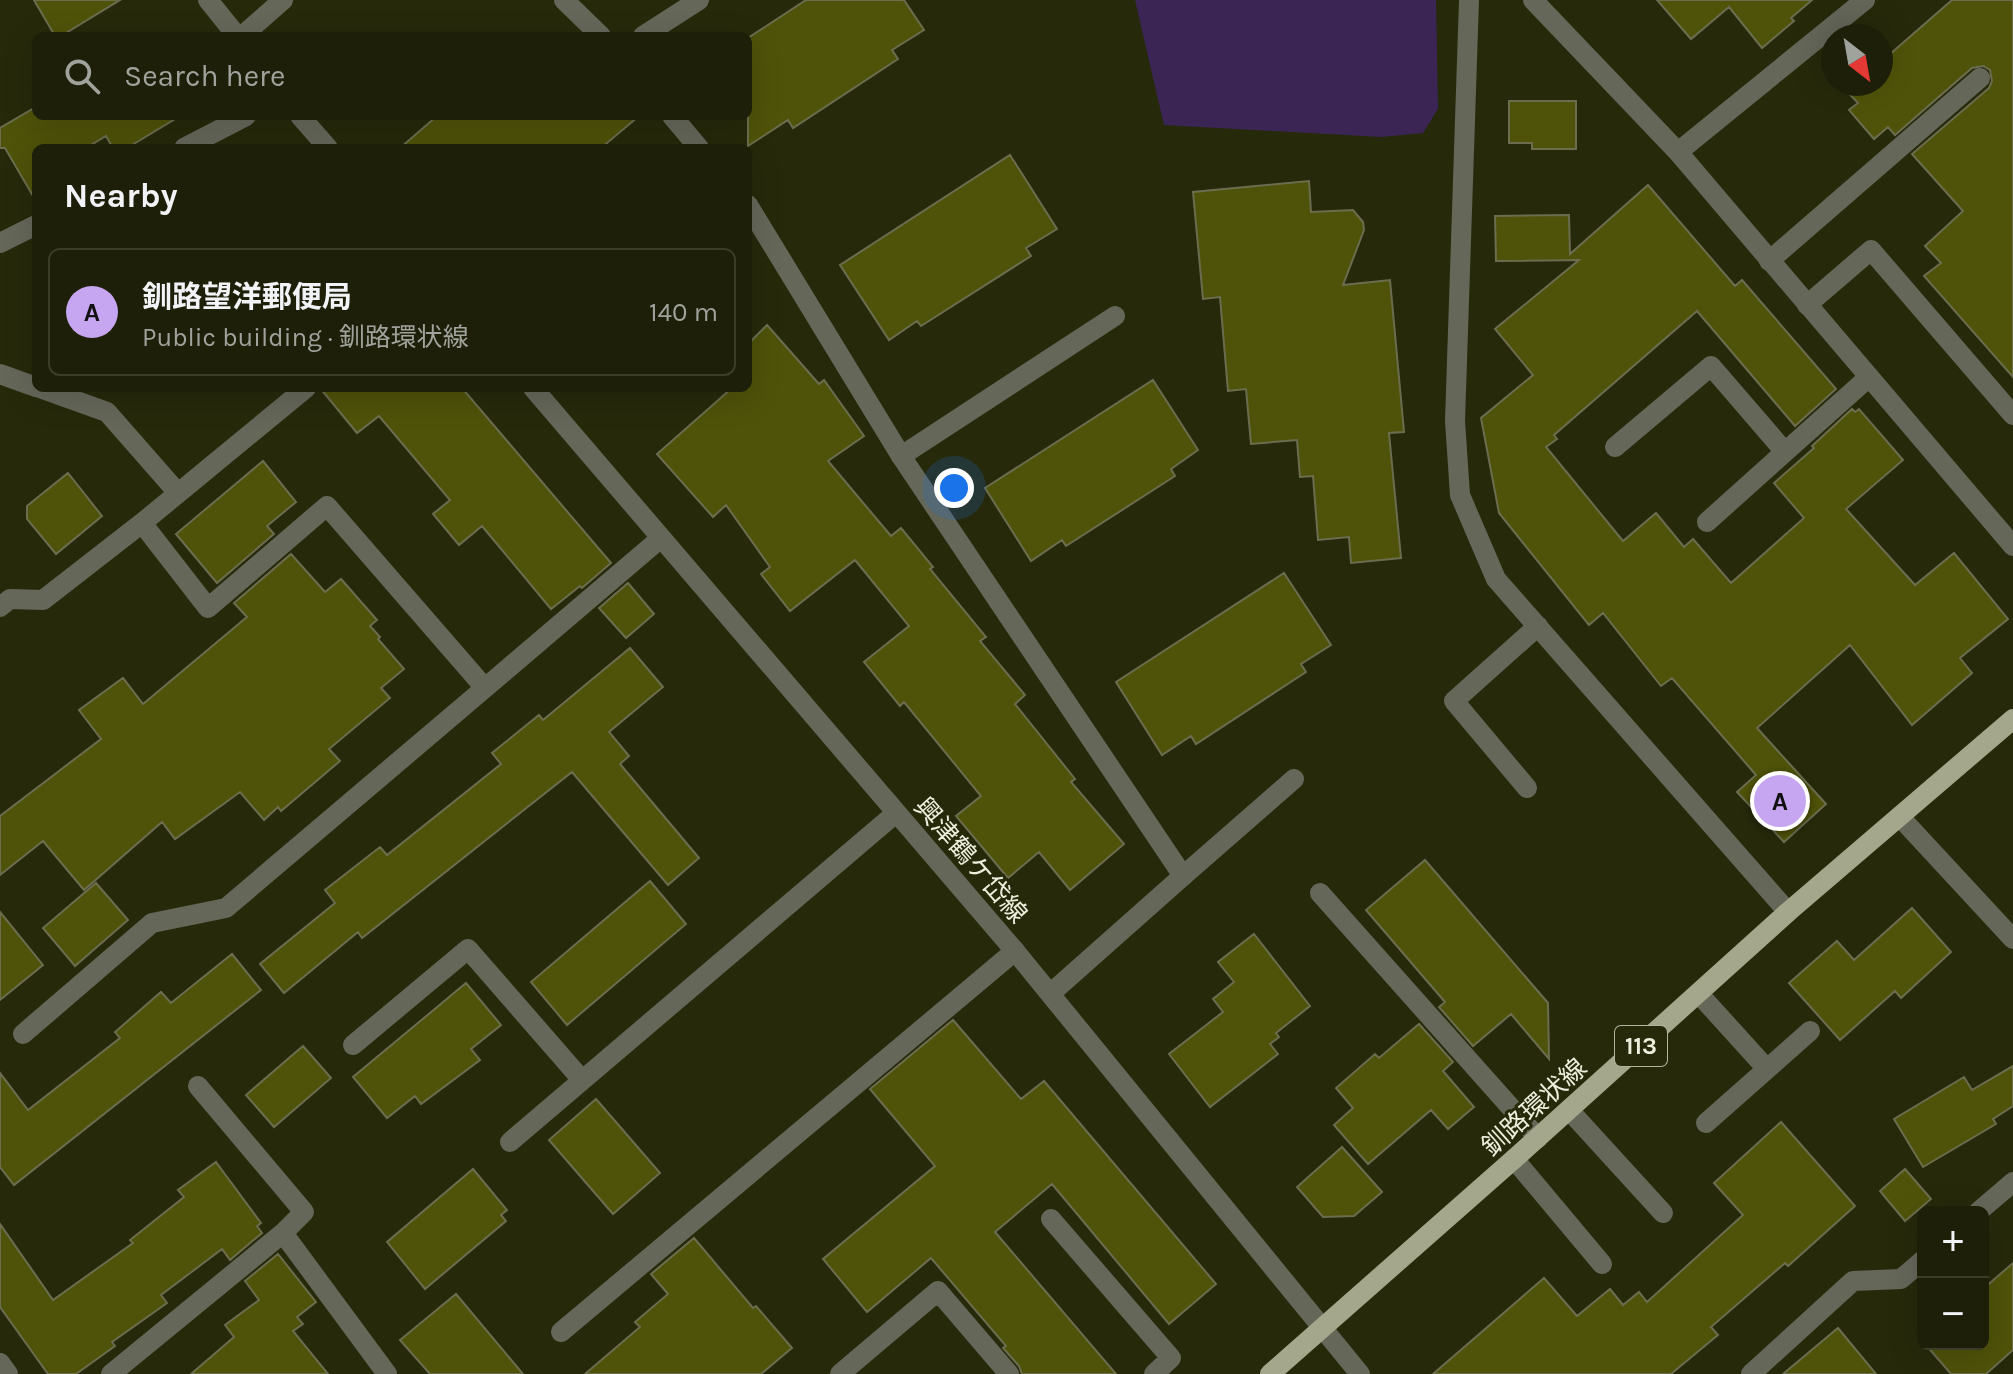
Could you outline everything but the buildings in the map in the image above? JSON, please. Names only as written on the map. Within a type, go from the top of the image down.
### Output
[{"type":"main road","name":"釧路環状線","points":[[1270,1374],[1788,912],[2013,719]]},
{"type":"street","points":[[208,0],[236,32]]},
{"type":"street","points":[[245,32],[283,0]]},
{"type":"street","points":[[564,0],[597,32]]},
{"type":"street","points":[[649,32],[699,0]]},
{"type":"street","points":[[1469,0],[1455,421],[1460,495],[1496,579],[1788,912]]},
{"type":"street","points":[[1533,0],[1678,152],[2013,546]]},
{"type":"street","points":[[1678,152],[1865,0]]},
{"type":"street","points":[[1769,261],[1980,78]]},
{"type":"street","points":[[192,144],[238,120]]},
{"type":"street","points":[[304,120],[324,144]]},
{"type":"street","points":[[675,120],[696,144]]},
{"type":"street","points":[[752,212],[901,456],[1183,876]]},
{"type":"street","points":[[0,243],[32,227]]},
{"type":"street","points":[[1807,305],[1871,250],[2013,415]]},
{"type":"street","points":[[901,456],[1115,316]]},
{"type":"street","points":[[1615,447],[1711,366],[1785,452]]},
{"type":"street","points":[[0,374],[32,385]]},
{"type":"street","points":[[1707,522],[1869,377]]},
{"type":"street","points":[[52,392],[107,412],[178,493]]},
{"type":"street","points":[[0,607],[10,599],[43,600],[301,392]]},
{"type":"street","name":"興津鶴ケ岱線","points":[[536,392],[1015,951],[1360,1374]]},
{"type":"street","points":[[142,523],[208,608],[327,506],[485,688]]},
{"type":"street","points":[[23,1034],[152,923],[226,908],[661,538]]},
{"type":"street","points":[[1527,788],[1454,701],[1538,626]]},
{"type":"street","points":[[1050,994],[1294,779]]},
{"type":"street","points":[[510,1142],[896,813]]},
{"type":"street","points":[[1900,817],[2013,939]]},
{"type":"street","points":[[1320,893],[1538,1138]]},
{"type":"street","points":[[353,1045],[468,949],[582,1080]]},
{"type":"street","points":[[561,1332],[1015,951]]},
{"type":"street","points":[[1699,994],[1767,1069]]},
{"type":"street","points":[[1706,1123],[1810,1031]]},
{"type":"street","points":[[111,1374],[283,1233],[304,1212],[198,1086]]},
{"type":"street","points":[[1569,1110],[1663,1213]]},
{"type":"street","points":[[1514,1159],[1602,1264]]},
{"type":"street","points":[[1985,1206],[2013,1182]]},
{"type":"street","points":[[1051,1219],[1171,1358],[1154,1374]]},
{"type":"street","points":[[283,1233],[387,1374]]},
{"type":"street","points":[[1751,1374],[1853,1281],[1901,1279],[1917,1265]]},
{"type":"street","points":[[852,1370],[938,1291],[1009,1374]]},
{"type":"street","points":[[0,1363],[8,1374]]},
{"type":"shaded area","points":[[1135,0],[1436,0],[1438,109],[1423,133],[1381,137],[1164,125]]},
{"type":"place","name":"釧路望洋郵便局","points":[[1780,801]]}]
